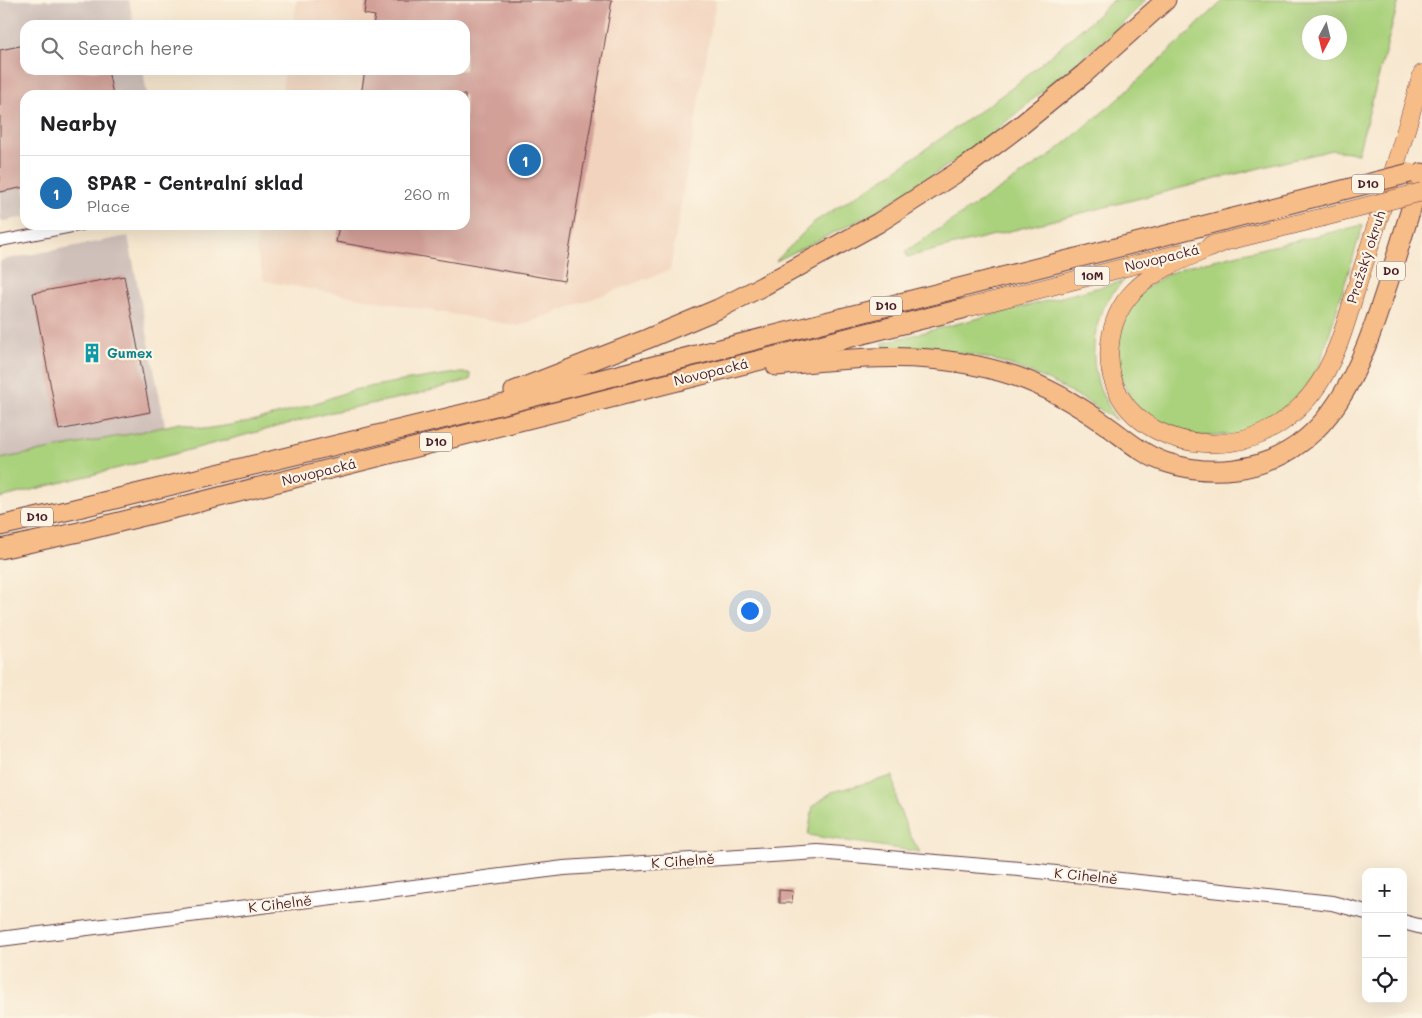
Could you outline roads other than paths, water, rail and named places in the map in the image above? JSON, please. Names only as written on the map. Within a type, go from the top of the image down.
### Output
[{"type":"highway","points":[[445,418],[647,339],[718,309],[764,286],[878,223],[967,166],[1020,126],[1084,74],[1166,0]]},
{"type":"highway","name":"Pražský okruh","points":[[1222,242],[1149,278],[1133,292],[1123,305],[1112,329],[1109,349],[1110,370],[1117,391],[1123,401],[1137,418],[1156,431],[1189,442],[1223,444],[1258,435],[1278,425],[1298,409],[1321,380],[1333,356],[1348,314],[1422,74]]},
{"type":"highway","name":"Novopacká","points":[[0,526],[445,418],[1422,171]]},
{"type":"highway","name":"Pražský okruh","points":[[709,373],[817,361],[865,358],[922,358],[959,362],[1016,377],[1056,394],[1076,405],[1140,450],[1167,463],[1194,469],[1224,470],[1259,464],[1280,455],[1304,440],[1328,416],[1358,368],[1378,312],[1422,171]]},
{"type":"highway","name":"Novopacká","points":[[0,549],[164,511],[1422,192]]},
{"type":"street","points":[[0,241],[56,230]]},
{"type":"street","name":"K Cihelně","points":[[0,939],[564,868],[818,852],[1019,869],[1332,903],[1362,911]]},
{"type":"street","points":[[1407,923],[1422,927]]},
{"type":"place","name":"SPAR - Centralní sklad","points":[[525,160]]},
{"type":"place","name":"Gumex","points":[[92,353]]}]
